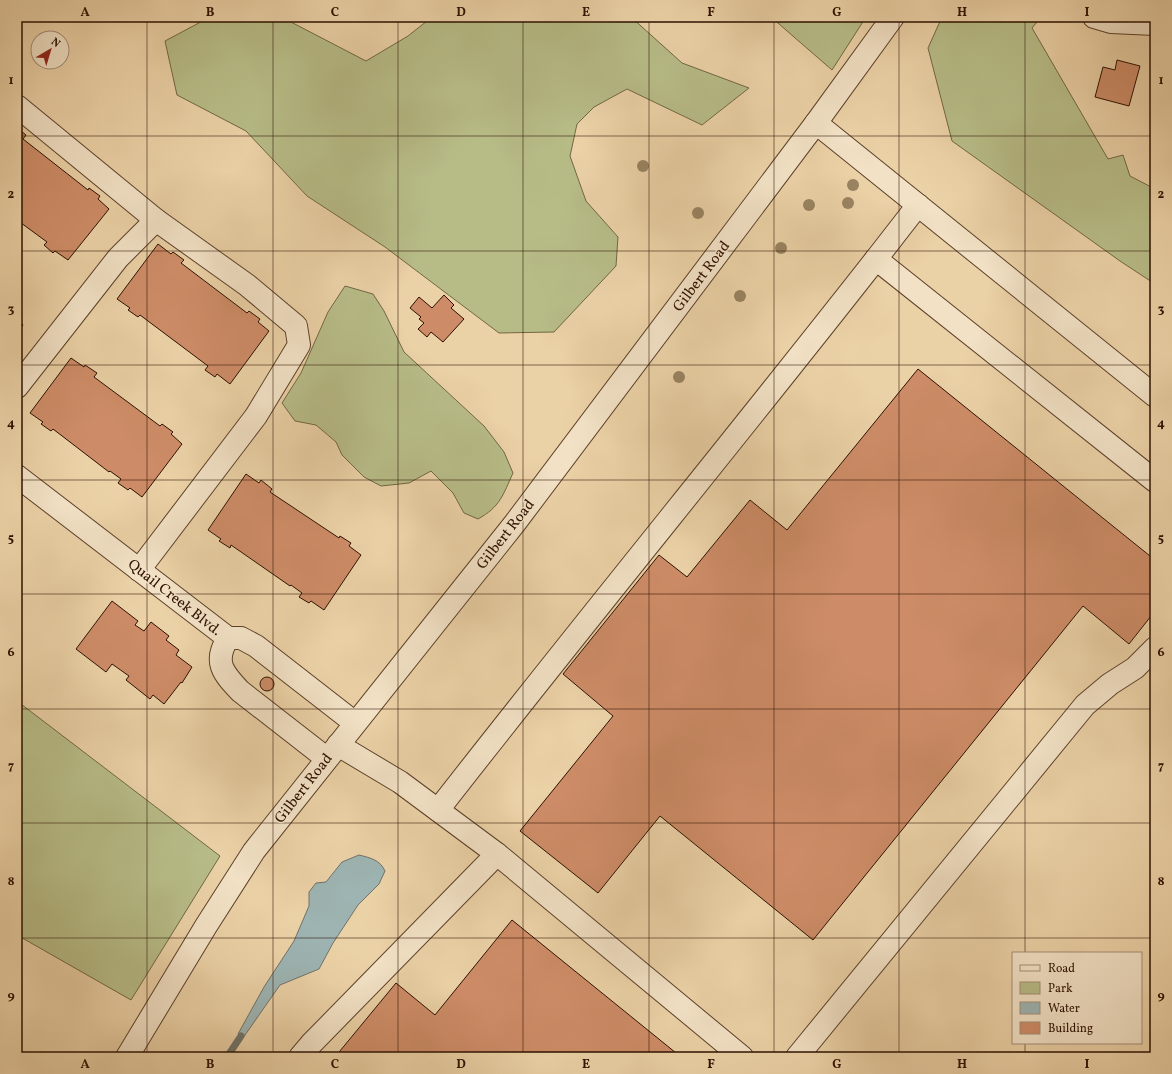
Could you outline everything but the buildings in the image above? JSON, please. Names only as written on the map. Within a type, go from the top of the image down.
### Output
[{"type":"street","name":"Gilbert Road","points":[[127,1057],[206,926],[254,851],[332,751],[515,523],[816,123],[893,17]]},
{"type":"street","points":[[1094,17],[1111,22],[1155,24]]},
{"type":"street","points":[[17,106],[156,220],[247,285],[296,326],[299,345],[256,416],[139,570]]},
{"type":"street","points":[[816,123],[1155,396]]},
{"type":"street","points":[[438,810],[549,668],[750,419],[918,205]]},
{"type":"street","points":[[17,387],[118,258],[156,220]]},
{"type":"street","points":[[876,259],[1155,481]]},
{"type":"street","name":"Quail Creek Blvd.","points":[[17,476],[228,638],[241,638],[256,646],[355,723]]},
{"type":"street","points":[[228,638],[221,650],[220,658],[231,682],[240,691],[332,751],[400,782],[497,854],[742,1057]]},
{"type":"street","points":[[797,1057],[1085,705],[1110,684],[1135,668],[1155,648]]},
{"type":"street","points":[[300,1057],[497,854]]},
{"type":"green space","points":[[210,17],[256,17],[289,21],[366,61],[408,36],[432,17],[631,17],[682,63],[749,88],[702,125],[627,89],[594,107],[577,124],[570,156],[586,201],[618,237],[616,266],[554,332],[499,333],[385,247],[307,196],[246,131],[177,95],[165,41]]},
{"type":"green space","points":[[771,17],[866,17],[832,70]]},
{"type":"green space","points":[[942,17],[1041,17],[1032,28],[1108,159],[1123,155],[1130,176],[1155,189],[1155,284],[1120,261],[952,141],[928,48]]},
{"type":"green space","points":[[345,286],[373,294],[384,311],[404,352],[484,426],[504,452],[513,473],[500,500],[491,510],[478,519],[464,513],[453,493],[431,471],[409,483],[381,486],[364,477],[342,455],[336,442],[316,425],[295,421],[282,403],[301,373],[328,312]]},
{"type":"green space","points":[[17,701],[220,856],[131,1000],[17,935]]},
{"type":"water","points":[[359,855],[375,860],[381,864],[385,871],[379,884],[358,905],[333,943],[319,969],[280,985],[243,1038],[238,1034],[264,987],[294,941],[309,906],[309,892],[316,883],[326,882],[342,862]]},
{"type":"waterway","points":[[227,1057],[241,1036]]}]
